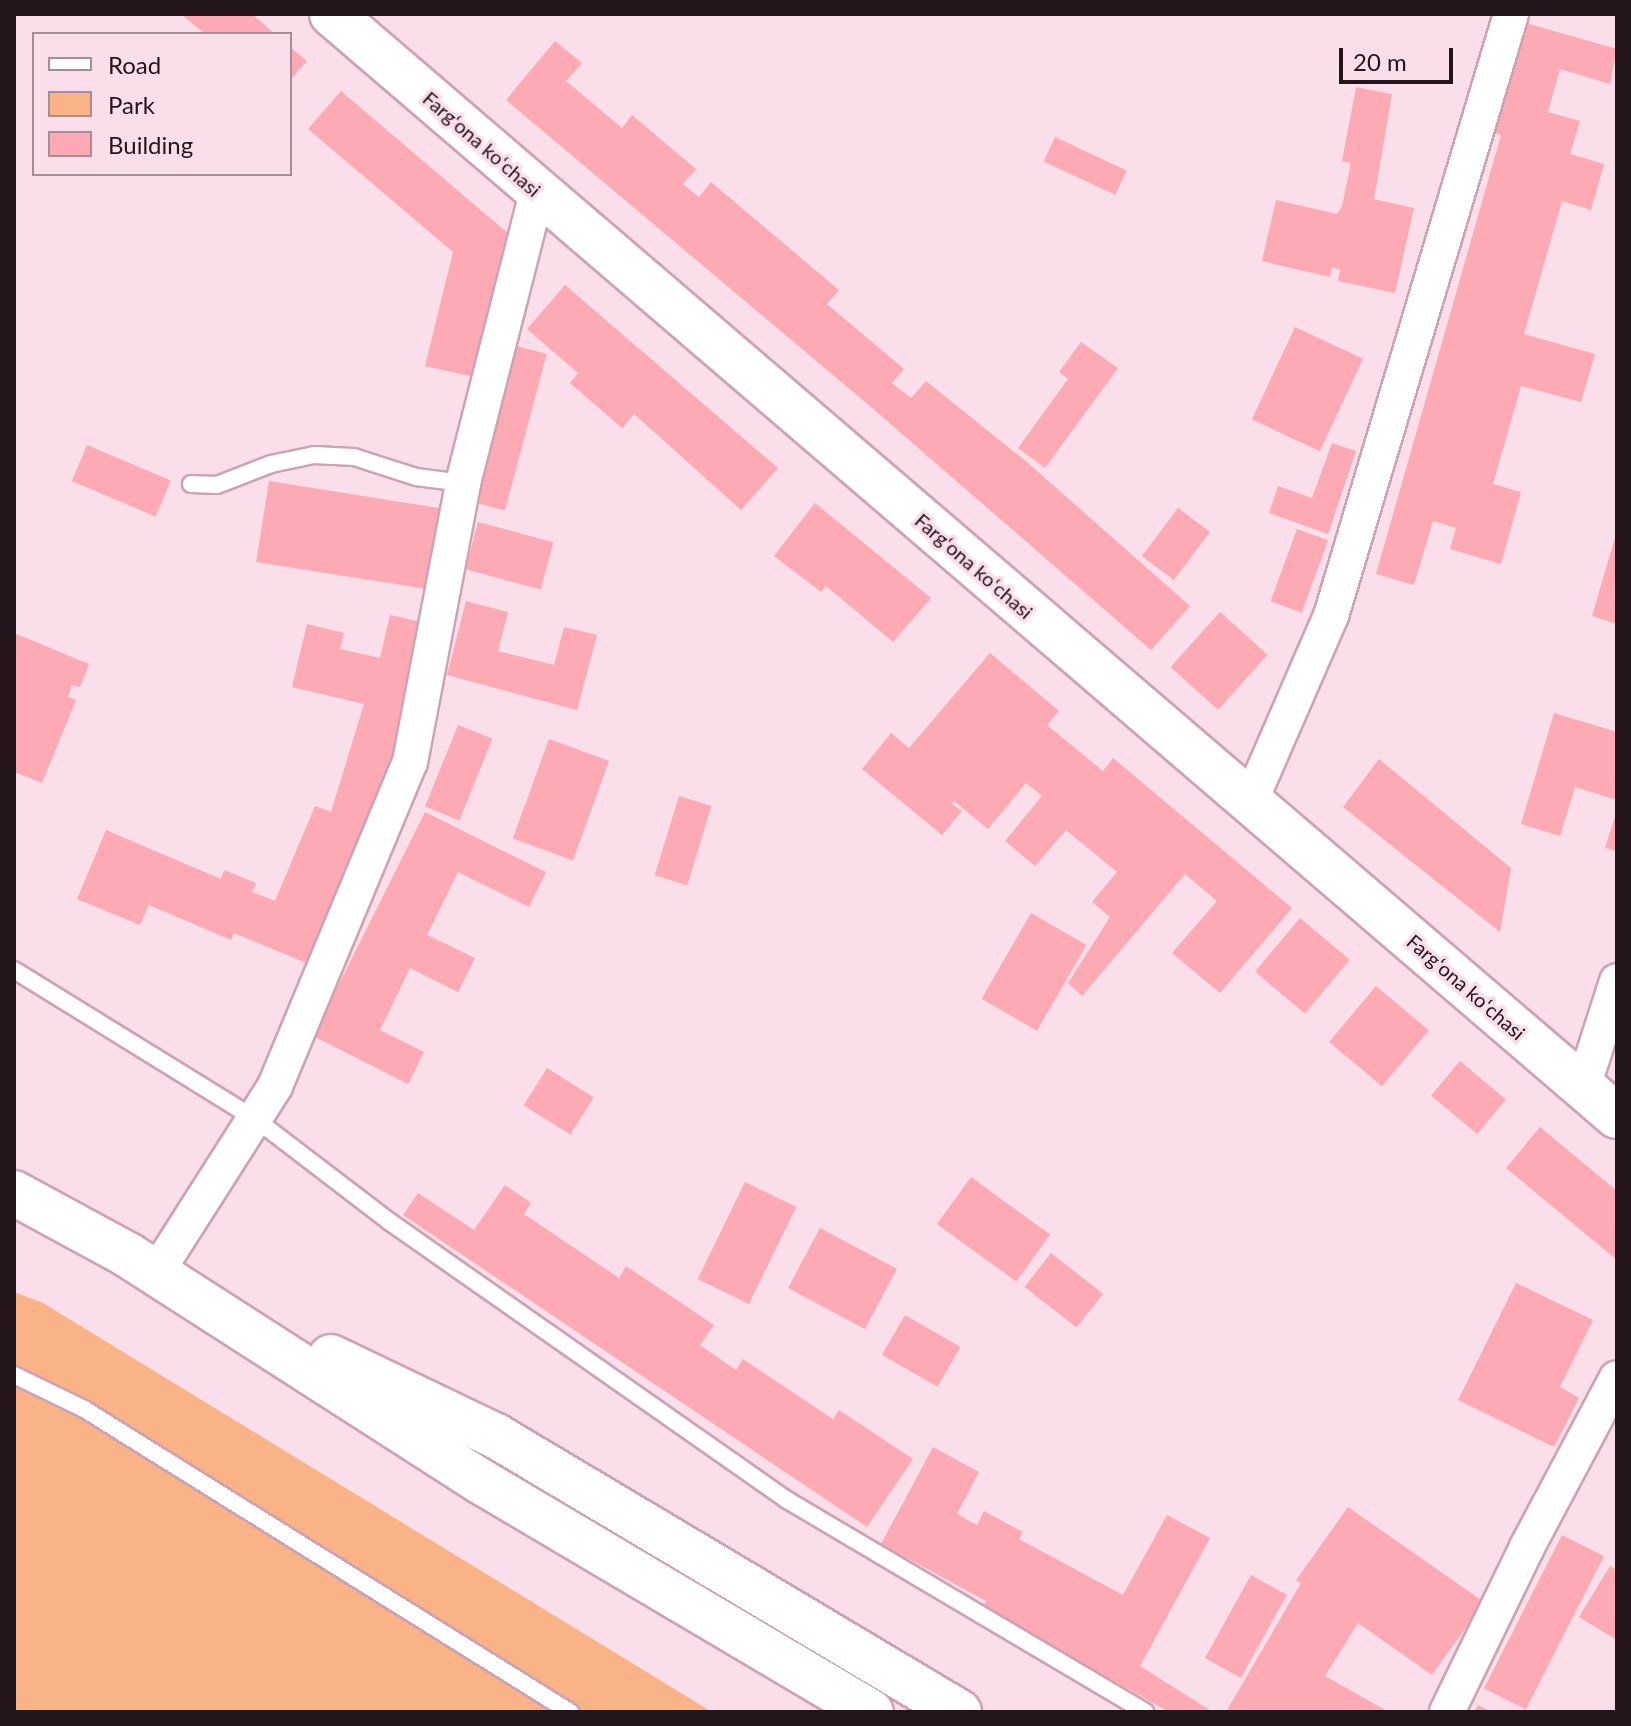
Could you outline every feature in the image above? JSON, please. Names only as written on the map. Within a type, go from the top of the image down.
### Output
[{"type":"main road","name":"Fargʻona koʻchasi","points":[[332,14],[1617,1116]]},
{"type":"main road","points":[[14,1193],[156,1273],[480,1481],[871,1712]]},
{"type":"main road","points":[[156,1273],[496,1436],[959,1712]]},
{"type":"street","points":[[1250,802],[1331,616],[1511,14]]},
{"type":"street","points":[[156,1273],[254,1118],[287,1058],[410,762],[463,483],[537,192]]},
{"type":"street","points":[[1583,1087],[1617,981]]},
{"type":"street","points":[[1447,1712],[1527,1547],[1617,1378]]},
{"type":"lane","points":[[191,484],[217,485],[271,464],[314,455],[354,457],[416,477],[463,483]]},
{"type":"lane","points":[[14,970],[254,1118],[390,1222],[787,1500],[1145,1712]]},
{"type":"lane","points":[[14,1375],[84,1409],[570,1712]]},
{"type":"green space","points":[[14,1292],[43,1303],[712,1712],[14,1712]]},
{"type":"building","points":[[181,14],[252,14],[273,32],[203,32]]},
{"type":"building","points":[[1522,22],[1617,49],[1610,84],[1560,69],[1548,112],[1580,121],[1570,154],[1604,164],[1591,210],[1562,201],[1524,334],[1595,354],[1581,402],[1521,386],[1493,484],[1521,492],[1501,564],[1450,549],[1456,528],[1433,521],[1414,585],[1376,574],[1501,135],[1491,132]]},
{"type":"building","points":[[555,41],[582,63],[566,81],[622,128],[632,115],[696,169],[683,184],[699,197],[711,182],[839,290],[827,304],[904,369],[892,383],[911,398],[926,381],[1028,463],[1190,606],[1151,650],[871,407],[506,100]]},
{"type":"building","points":[[292,49],[307,61],[292,78]]},
{"type":"building","points":[[1356,87],[1392,94],[1374,199],[1414,208],[1395,293],[1338,281],[1340,270],[1332,267],[1330,277],[1262,261],[1276,200],[1337,214],[1342,206],[1351,163],[1342,161]]},
{"type":"building","points":[[341,91],[516,240],[479,378],[425,366],[453,252],[308,129]]},
{"type":"building","points":[[1055,137],[1127,170],[1115,195],[1044,161]]},
{"type":"building","points":[[565,285],[778,468],[741,510],[634,414],[622,428],[570,383],[578,373],[527,329]]},
{"type":"building","points":[[1295,327],[1363,359],[1320,451],[1252,419]]},
{"type":"building","points":[[1081,342],[1118,368],[1045,468],[1018,448],[1068,379],[1059,372]]},
{"type":"building","points":[[513,345],[547,354],[505,511],[471,501]]},
{"type":"building","points":[[1332,443],[1356,451],[1328,534],[1269,513],[1278,486],[1312,498]]},
{"type":"building","points":[[87,445],[171,481],[156,516],[72,481]]},
{"type":"building","points":[[269,481],[450,510],[437,591],[256,562]]},
{"type":"building","points":[[815,503],[931,598],[893,642],[826,586],[821,592],[774,556]]},
{"type":"building","points":[[1178,508],[1210,532],[1174,580],[1142,556]]},
{"type":"building","points":[[478,522],[553,542],[541,590],[465,569]]},
{"type":"building","points":[[1297,529],[1328,540],[1302,613],[1271,601]]},
{"type":"building","points":[[1617,534],[1617,624],[1592,616]]},
{"type":"building","points":[[466,601],[508,612],[498,651],[554,665],[564,627],[597,635],[577,710],[447,675]]},
{"type":"building","points":[[1220,612],[1268,655],[1218,710],[1170,667]]},
{"type":"building","points":[[390,615],[426,623],[405,713],[369,829],[311,965],[234,933],[231,940],[149,905],[140,925],[77,899],[106,830],[221,879],[224,870],[256,883],[252,892],[275,901],[315,806],[331,812],[364,704],[292,687],[307,624],[344,633],[340,649],[380,658]]},
{"type":"building","points":[[14,633],[89,664],[80,687],[72,685],[68,697],[76,700],[42,783],[14,772]]},
{"type":"building","points":[[990,653],[1059,711],[1047,725],[1103,771],[1113,758],[1292,908],[1220,993],[1172,953],[1217,901],[1185,874],[1082,996],[1068,983],[1110,917],[1092,902],[1117,872],[1066,830],[1035,866],[1005,841],[1042,796],[1026,783],[988,829],[954,801],[952,804],[962,811],[942,835],[862,769],[891,733],[909,748]]},
{"type":"building","points":[[1554,713],[1617,732],[1617,800],[1575,787],[1560,836],[1521,824]]},
{"type":"building","points":[[458,725],[492,739],[459,820],[425,807]]},
{"type":"building","points":[[549,739],[609,761],[573,860],[513,839]]},
{"type":"building","points":[[1379,759],[1511,868],[1500,932],[1343,807]]},
{"type":"building","points":[[679,796],[712,806],[687,885],[655,875]]},
{"type":"building","points":[[425,812],[546,872],[529,907],[458,872],[427,935],[475,958],[458,992],[410,968],[380,1030],[424,1052],[408,1084],[313,1036]]},
{"type":"building","points":[[1617,813],[1617,851],[1605,848]]},
{"type":"building","points":[[1031,913],[1086,945],[1037,1031],[982,999]]},
{"type":"building","points":[[1300,918],[1350,960],[1305,1013],[1255,972]]},
{"type":"building","points":[[1376,986],[1429,1030],[1382,1086],[1329,1042]]},
{"type":"building","points":[[1460,1061],[1506,1100],[1477,1134],[1431,1095]]},
{"type":"building","points":[[547,1068],[594,1097],[570,1134],[524,1105]]},
{"type":"building","points":[[1540,1127],[1617,1191],[1617,1260],[1506,1168]]},
{"type":"building","points":[[971,1177],[1050,1235],[1016,1282],[937,1224]]},
{"type":"building","points":[[745,1182],[796,1207],[749,1304],[698,1279]]},
{"type":"building","points":[[505,1185],[531,1203],[524,1214],[619,1278],[626,1266],[714,1325],[700,1345],[736,1370],[743,1359],[833,1419],[839,1410],[913,1459],[867,1527],[403,1215],[418,1193],[474,1230]]},
{"type":"building","points":[[820,1228],[897,1269],[865,1329],[788,1288]]},
{"type":"building","points":[[1051,1253],[1103,1294],[1077,1328],[1025,1287]]},
{"type":"building","points":[[1516,1283],[1593,1320],[1560,1387],[1579,1398],[1554,1447],[1458,1400]]},
{"type":"building","points":[[905,1315],[960,1347],[937,1387],[882,1355]]},
{"type":"building","points":[[933,1447],[979,1472],[957,1514],[977,1525],[984,1511],[1023,1532],[1019,1539],[1123,1595],[1167,1515],[1210,1538],[1140,1666],[1213,1712],[1169,1712],[983,1607],[986,1601],[881,1544]]},
{"type":"building","points":[[1348,1507],[1484,1602],[1432,1675],[1358,1623],[1325,1676],[1389,1712],[1226,1712],[1301,1583],[1296,1580]]},
{"type":"building","points":[[1562,1535],[1604,1556],[1526,1710],[1484,1688]]},
{"type":"building","points":[[1610,1566],[1617,1570],[1617,1640],[1579,1617]]},
{"type":"building","points":[[1251,1575],[1287,1595],[1241,1678],[1205,1658]]},
{"type":"building","points":[[1478,1705],[1492,1712],[1474,1712]]}]
